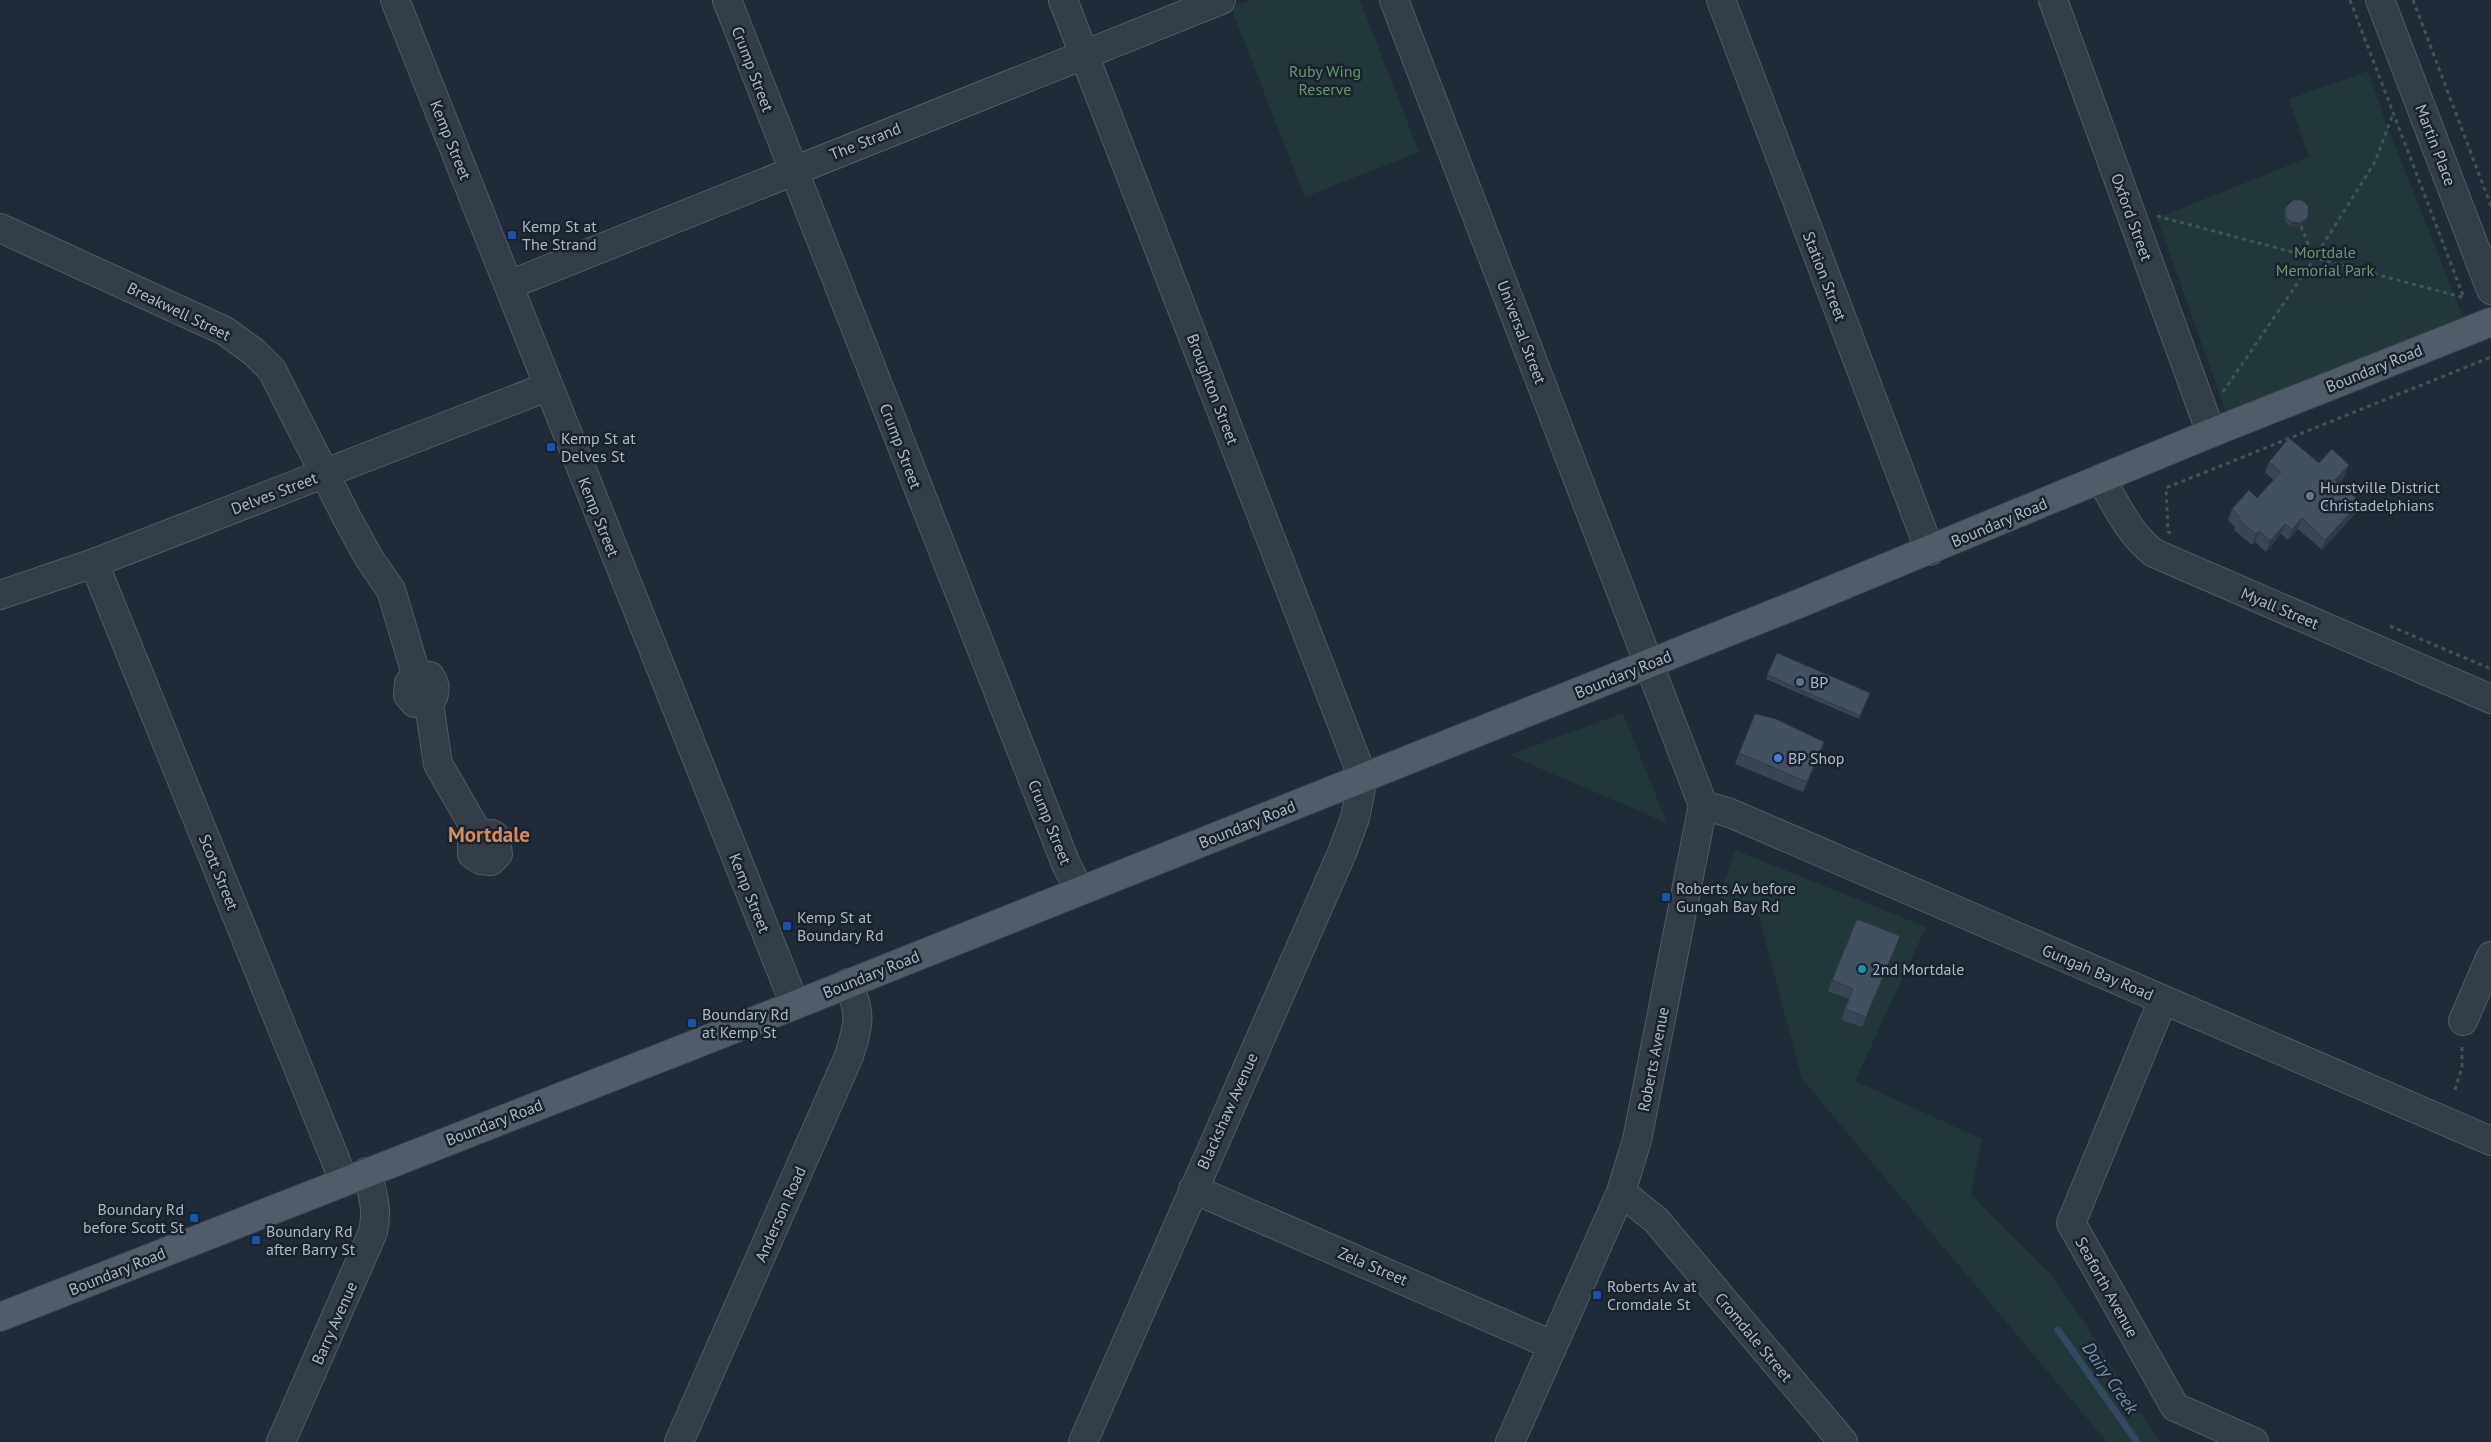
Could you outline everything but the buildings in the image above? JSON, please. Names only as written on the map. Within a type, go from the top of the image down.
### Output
[{"type":"main road","name":"Boundary Road","points":[[0,1317],[795,1004],[1649,664],[1930,551],[2211,433],[2491,322]]},
{"type":"street","name":"Kemp Street","points":[[395,0],[509,285],[547,387],[795,1004]]},
{"type":"street","name":"Crump Street","points":[[727,0],[1062,855],[1080,890]]},
{"type":"street","name":"Broughton Street","points":[[1064,0],[1363,778]]},
{"type":"street","name":"The Strand","points":[[509,285],[1221,0]]},
{"type":"street","name":"Universal Street","points":[[1394,0],[1649,664]]},
{"type":"street","name":"Station Street","points":[[1721,0],[1930,551]]},
{"type":"street","name":"Oxford Street","points":[[2052,0],[2211,433]]},
{"type":"street","name":"Martin Place","points":[[2380,0],[2491,290]]},
{"type":"street","name":"Breakwell Street","points":[[0,228],[225,331],[254,352],[272,370],[369,558],[391,590],[416,674],[409,683],[408,695],[415,703],[429,704],[438,764],[479,835]]},
{"type":"street","name":"Delves Street","points":[[3,589],[94,563],[547,387]]},
{"type":"street","name":"Myall Street","points":[[2101,479],[2126,523],[2143,544],[2154,553],[2491,700]]},
{"type":"street","name":"Scott Street","points":[[94,563],[356,1177]]},
{"type":"street","points":[[1649,664],[1704,805]]},
{"type":"street","name":"Blackshaw Avenue","points":[[1083,1442],[1342,853],[1355,818],[1363,778]]},
{"type":"street","name":"Gungah Bay Road","points":[[1704,805],[1730,813],[2491,1141]]},
{"type":"street","name":"Roberts Avenue","points":[[1510,1442],[1621,1192],[1637,1140],[1704,805]]},
{"type":"street","points":[[2463,1020],[2491,956]]},
{"type":"street","name":"Anderson Road","points":[[679,1442],[849,1056],[858,1015],[856,1002],[848,983]]},
{"type":"street","name":"Seaforth Avenue","points":[[2163,1000],[2071,1223],[2175,1407],[2254,1442]]},
{"type":"street","name":"Barry Avenue","points":[[281,1442],[373,1232],[376,1218],[376,1202],[356,1177]]},
{"type":"street","name":"Zela Street","points":[[1193,1189],[1552,1345]]},
{"type":"street","name":"Cromdale Street","points":[[1621,1192],[1656,1220],[1843,1442]]},
{"type":"path","points":[[2150,214],[2314,260],[2464,298],[2392,114],[2350,0]]},
{"type":"path","points":[[2413,0],[2491,206]]},
{"type":"path","points":[[2218,400],[2314,260],[2375,162],[2392,114]]},
{"type":"path","points":[[2301,226],[2314,260]]},
{"type":"path","name":"Boundary Road","points":[[2178,535],[2168,532],[2166,488],[2491,356]]},
{"type":"path","points":[[2385,624],[2491,669]]},
{"type":"path","points":[[2455,1090],[2462,1066],[2463,1020]]},
{"type":"green space","name":"Ruby Wing Reserve","points":[[1251,0],[1360,0],[1419,152],[1305,197],[1231,8]]},
{"type":"green space","name":"Mortdale Memorial Park","points":[[2368,71],[2387,126],[2463,317],[2226,412],[2157,218],[2309,157],[2289,99]]},
{"type":"green space","points":[[1623,713],[1667,823],[1509,755]]},
{"type":"green space","points":[[1735,850],[1926,927],[1855,1081],[1982,1139],[1971,1194],[2050,1274],[2087,1326],[2159,1442],[2107,1442],[1802,1079],[1758,913],[1719,898]]},
{"type":"waterway","name":"Dairy Creek","points":[[2058,1330],[2137,1442]]},
{"type":"place","name":"Kemp St at The Strand","points":[[512,235]]},
{"type":"place","name":"Kemp St at Delves St","points":[[551,447]]},
{"type":"place","name":"Hurstville District Christadelphians","points":[[2310,496]]},
{"type":"place","name":"BP","points":[[1800,682]]},
{"type":"place","name":"BP Shop","points":[[1778,758]]},
{"type":"place","name":"Roberts Av before Gungah Bay Rd","points":[[1666,897]]},
{"type":"place","name":"Kemp St at Boundary Rd","points":[[787,926]]},
{"type":"place","name":"2nd Mortdale","points":[[1862,969]]},
{"type":"place","name":"Boundary Rd at Kemp St","points":[[692,1023]]},
{"type":"place","name":"Boundary Rd before Scott St","points":[[194,1218]]},
{"type":"place","name":"Boundary Rd after Barry St","points":[[256,1240]]},
{"type":"place","name":"Roberts Av at Cromdale St","points":[[1597,1295]]},
{"type":"district","name":"Mortdale","points":[[489,835]]}]
